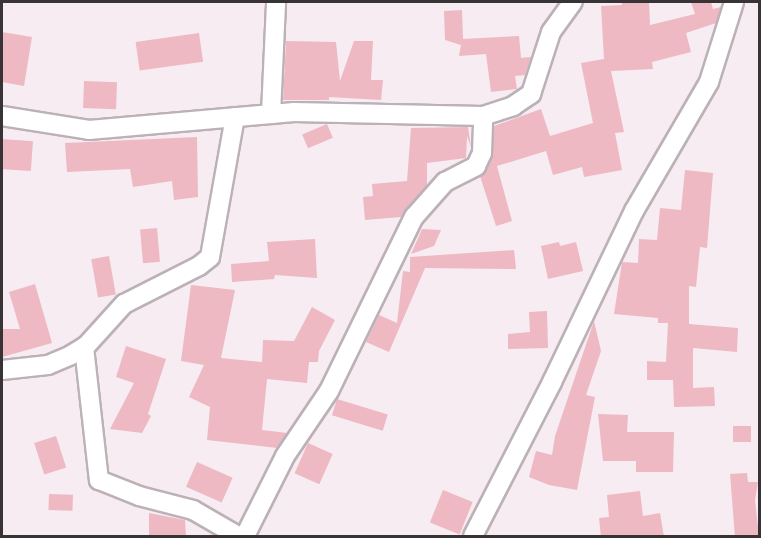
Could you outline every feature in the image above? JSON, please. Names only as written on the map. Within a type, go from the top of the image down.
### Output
[{"type":"street","points":[[271,114],[276,2]]},
{"type":"street","points":[[2,116],[89,130],[271,114],[483,116],[513,106],[531,94],[551,32],[573,2]]},
{"type":"street","points":[[472,537],[552,382],[634,211],[709,82],[735,2]]},
{"type":"street","points":[[246,537],[285,456],[329,391],[414,217],[445,182],[476,166],[482,153],[483,116]]},
{"type":"street","points":[[2,370],[48,365],[84,347],[124,304],[199,266],[210,257],[236,117]]},
{"type":"street","points":[[84,347],[99,480],[139,496],[193,510],[238,537]]},
{"type":"building","points":[[622,2],[649,2],[650,25],[695,14],[691,2],[711,2],[713,9],[721,7],[716,23],[686,33],[691,52],[652,62],[653,69],[611,71],[624,132],[615,133],[622,170],[584,177],[582,167],[553,175],[546,151],[497,166],[512,221],[496,226],[480,176],[492,157],[494,126],[541,109],[550,136],[593,123],[581,63],[604,59],[601,6],[622,5]]},
{"type":"building","points":[[462,10],[463,39],[519,36],[521,58],[531,57],[525,75],[515,76],[517,89],[491,92],[486,54],[459,56],[461,45],[445,40],[444,11]]},
{"type":"building","points":[[2,32],[32,37],[24,86],[2,82]]},
{"type":"building","points":[[199,33],[203,62],[140,71],[136,42]]},
{"type":"building","points":[[286,41],[336,42],[340,81],[354,41],[373,41],[371,80],[383,80],[381,100],[329,97],[329,100],[283,100]]},
{"type":"building","points":[[84,81],[117,82],[116,109],[83,108]]},
{"type":"building","points":[[327,124],[333,138],[308,148],[302,135]]},
{"type":"building","points":[[468,127],[471,147],[467,136],[466,158],[427,163],[427,185],[401,217],[365,220],[363,197],[373,196],[372,184],[407,181],[411,128]]},
{"type":"building","points":[[197,137],[198,197],[174,200],[172,181],[133,187],[130,169],[67,172],[65,143]]},
{"type":"building","points":[[2,139],[33,141],[31,171],[2,169]]},
{"type":"building","points":[[685,170],[713,173],[707,248],[700,247],[696,287],[689,286],[689,324],[738,328],[737,352],[693,348],[693,388],[714,387],[715,406],[674,407],[673,380],[647,380],[647,361],[666,362],[668,323],[658,323],[658,318],[614,314],[622,262],[638,263],[639,239],[657,240],[660,208],[681,210]]},
{"type":"building","points":[[157,228],[160,262],[143,263],[140,229]]},
{"type":"building","points":[[422,229],[441,230],[434,246],[411,254]]},
{"type":"building","points":[[315,239],[317,278],[275,275],[274,279],[232,282],[231,264],[269,261],[267,242]]},
{"type":"building","points":[[559,242],[560,246],[576,242],[583,271],[548,279],[541,246]]},
{"type":"building","points":[[514,250],[516,269],[425,268],[389,352],[366,342],[379,315],[397,323],[403,271],[410,272],[410,257]]},
{"type":"building","points":[[109,256],[116,294],[98,298],[91,259]]},
{"type":"building","points":[[35,284],[52,343],[2,357],[2,329],[20,329],[9,292]]},
{"type":"building","points":[[191,285],[235,290],[221,358],[262,362],[263,340],[294,341],[312,307],[335,320],[319,351],[318,362],[309,362],[307,383],[267,379],[262,430],[287,433],[277,448],[207,440],[210,407],[189,397],[204,365],[181,361]]},
{"type":"building","points":[[547,311],[548,348],[508,349],[508,334],[530,332],[529,312]]},
{"type":"building","points":[[594,321],[601,351],[586,395],[595,397],[577,490],[549,485],[529,477],[536,451],[552,455],[555,436]]},
{"type":"building","points":[[126,346],[166,359],[148,414],[151,416],[142,433],[110,429],[134,383],[116,377]]},
{"type":"building","points":[[337,399],[388,414],[383,431],[332,415]]},
{"type":"building","points":[[598,414],[628,415],[627,432],[674,432],[673,472],[636,472],[636,461],[603,461]]},
{"type":"building","points":[[733,426],[751,426],[751,442],[733,442]]},
{"type":"building","points":[[56,436],[66,467],[44,474],[34,443]]},
{"type":"building","points":[[308,443],[333,454],[319,484],[295,473]]},
{"type":"building","points":[[197,462],[233,478],[222,503],[186,487]]},
{"type":"building","points":[[747,473],[748,482],[758,482],[755,500],[759,537],[735,537],[730,474]]},
{"type":"building","points":[[443,490],[473,502],[460,534],[430,522]]},
{"type":"building","points":[[640,491],[643,516],[660,513],[664,537],[601,537],[599,518],[609,517],[607,495]]},
{"type":"building","points":[[49,494],[73,495],[72,511],[48,510]]},
{"type":"building","points":[[149,513],[185,520],[186,537],[149,537]]}]
